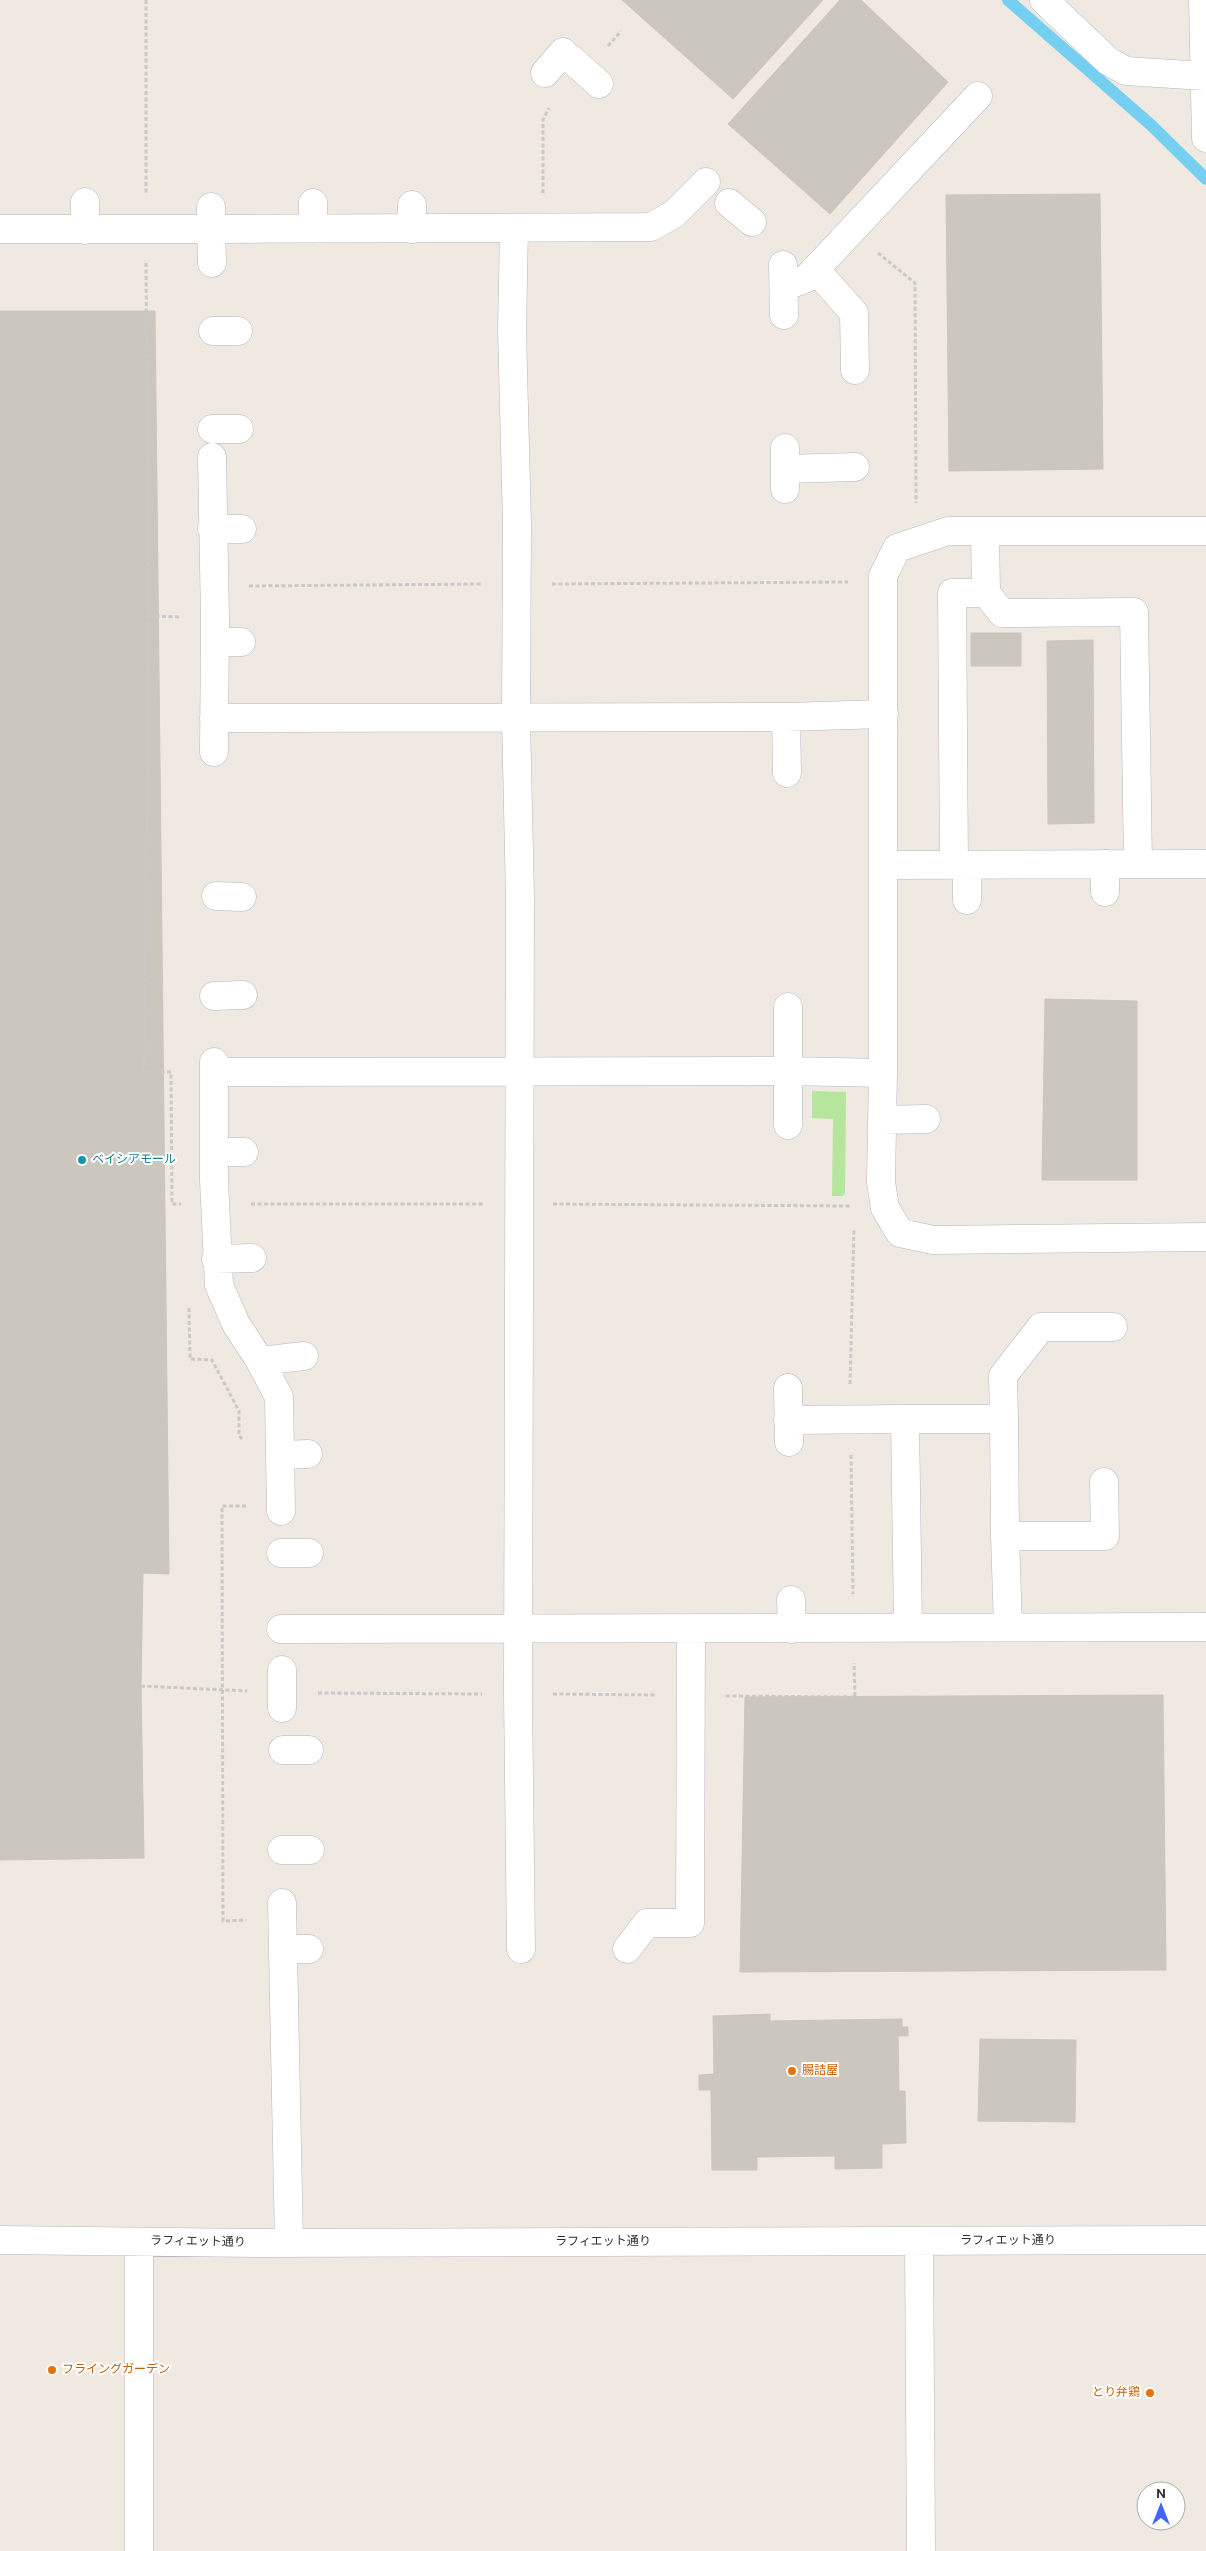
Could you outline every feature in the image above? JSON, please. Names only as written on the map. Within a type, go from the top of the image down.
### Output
[{"type":"street","points":[[1044,0],[1108,61],[1126,72],[1204,76]]},
{"type":"street","points":[[1203,0],[1206,138]]},
{"type":"street","points":[[546,73],[567,56],[600,84]]},
{"type":"street","points":[[784,315],[784,276],[807,278],[978,96]]},
{"type":"street","points":[[0,229],[146,229],[211,218],[313,216],[412,217],[514,229],[651,227],[674,214],[706,182]]},
{"type":"street","points":[[85,202],[85,230]]},
{"type":"street","points":[[729,203],[752,222]]},
{"type":"street","points":[[211,218],[212,263]]},
{"type":"street","points":[[514,229],[512,330],[517,524],[516,718],[520,898],[518,1072],[518,1629],[521,1949]]},
{"type":"street","points":[[815,269],[854,313],[854,370]]},
{"type":"street","points":[[212,429],[239,429]]},
{"type":"street","points":[[212,456],[212,529],[228,642],[214,718],[214,752]]},
{"type":"street","points":[[785,468],[854,467]]},
{"type":"street","points":[[212,529],[242,529]]},
{"type":"street","points":[[1206,531],[948,531],[897,548],[883,576],[884,865],[881,1182],[885,1208],[900,1234],[933,1240],[1206,1237]]},
{"type":"street","points":[[985,531],[986,593],[1002,613],[1134,612],[1138,864]]},
{"type":"street","points":[[967,900],[961,865],[952,593],[986,593]]},
{"type":"street","points":[[214,718],[786,717],[884,714]]},
{"type":"street","points":[[786,717],[787,773]]},
{"type":"street","points":[[1105,864],[1105,892]]},
{"type":"street","points":[[884,865],[1206,864]]},
{"type":"street","points":[[214,996],[242,995]]},
{"type":"street","points":[[788,1007],[788,1125]]},
{"type":"street","points":[[281,1511],[295,1454],[279,1397],[260,1361],[236,1324],[219,1285],[216,1259],[214,1067],[518,1072],[788,1071],[883,1073]]},
{"type":"street","points":[[883,1120],[926,1119]]},
{"type":"street","points":[[214,1152],[244,1152]]},
{"type":"street","points":[[216,1259],[252,1258]]},
{"type":"street","points":[[1008,1627],[1003,1376],[1041,1327],[1113,1327]]},
{"type":"street","points":[[260,1361],[304,1356]]},
{"type":"street","points":[[788,1388],[789,1431],[905,1419],[1004,1419]]},
{"type":"street","points":[[905,1419],[908,1627]]},
{"type":"street","points":[[1006,1536],[1105,1536],[1104,1482]]},
{"type":"street","points":[[281,1552],[309,1552]]},
{"type":"street","points":[[791,1600],[792,1629]]},
{"type":"street","points":[[281,1629],[1206,1627]]},
{"type":"street","points":[[627,1949],[647,1923],[690,1923],[691,1629]]},
{"type":"street","points":[[282,1670],[282,1708]]},
{"type":"street","points":[[282,1850],[310,1850]]},
{"type":"street","points":[[282,1903],[296,1949],[289,2243]]},
{"type":"street","name":"ラフィエット通り","points":[[0,2240],[289,2243],[1206,2240]]},
{"type":"street","points":[[919,2241],[921,2551]]},
{"type":"street","points":[[139,2551],[140,2242]]},
{"type":"path","points":[[146,0],[149,616]]},
{"type":"path","points":[[852,231],[915,283],[916,503]]},
{"type":"path","points":[[222,1690],[223,1921],[253,1920]]},
{"type":"green space","points":[[812,1091],[846,1092],[845,1193],[842,1196],[832,1196],[833,1119],[812,1118]]},
{"type":"building","points":[[622,0],[823,0],[733,99]]},
{"type":"building","points":[[840,0],[861,0],[948,82],[830,214],[728,124]]},
{"type":"building","points":[[1100,194],[1103,469],[949,471],[946,195]]},
{"type":"building","name":"ベイシアモール","points":[[0,311],[155,311],[169,1574],[143,1573],[141,1686],[144,1858],[0,1860]]},
{"type":"building","points":[[971,633],[1021,633],[1021,666],[971,666]]},
{"type":"building","points":[[1093,640],[1094,823],[1048,824],[1047,641]]},
{"type":"building","points":[[1045,999],[1137,1001],[1137,1180],[1042,1180]]},
{"type":"building","points":[[1163,1695],[1166,1970],[740,1972],[745,1697]]},
{"type":"building","points":[[770,2014],[770,2021],[902,2019],[902,2027],[908,2027],[908,2036],[898,2036],[899,2091],[905,2091],[906,2143],[882,2144],[882,2168],[835,2169],[835,2156],[757,2157],[757,2170],[712,2170],[711,2090],[699,2090],[699,2075],[714,2074],[713,2016]]},
{"type":"building","points":[[980,2039],[1076,2040],[1075,2122],[978,2121]]},
{"type":"waterway","points":[[1008,0],[1151,125],[1206,179]]},
{"type":"place","name":"ベイシアモール","points":[[82,1160]]},
{"type":"place","name":"腸詰屋","points":[[792,2071]]},
{"type":"place","name":"フライングガーデン","points":[[52,2370]]},
{"type":"place","name":"とり弁鶏","points":[[1150,2393]]}]
